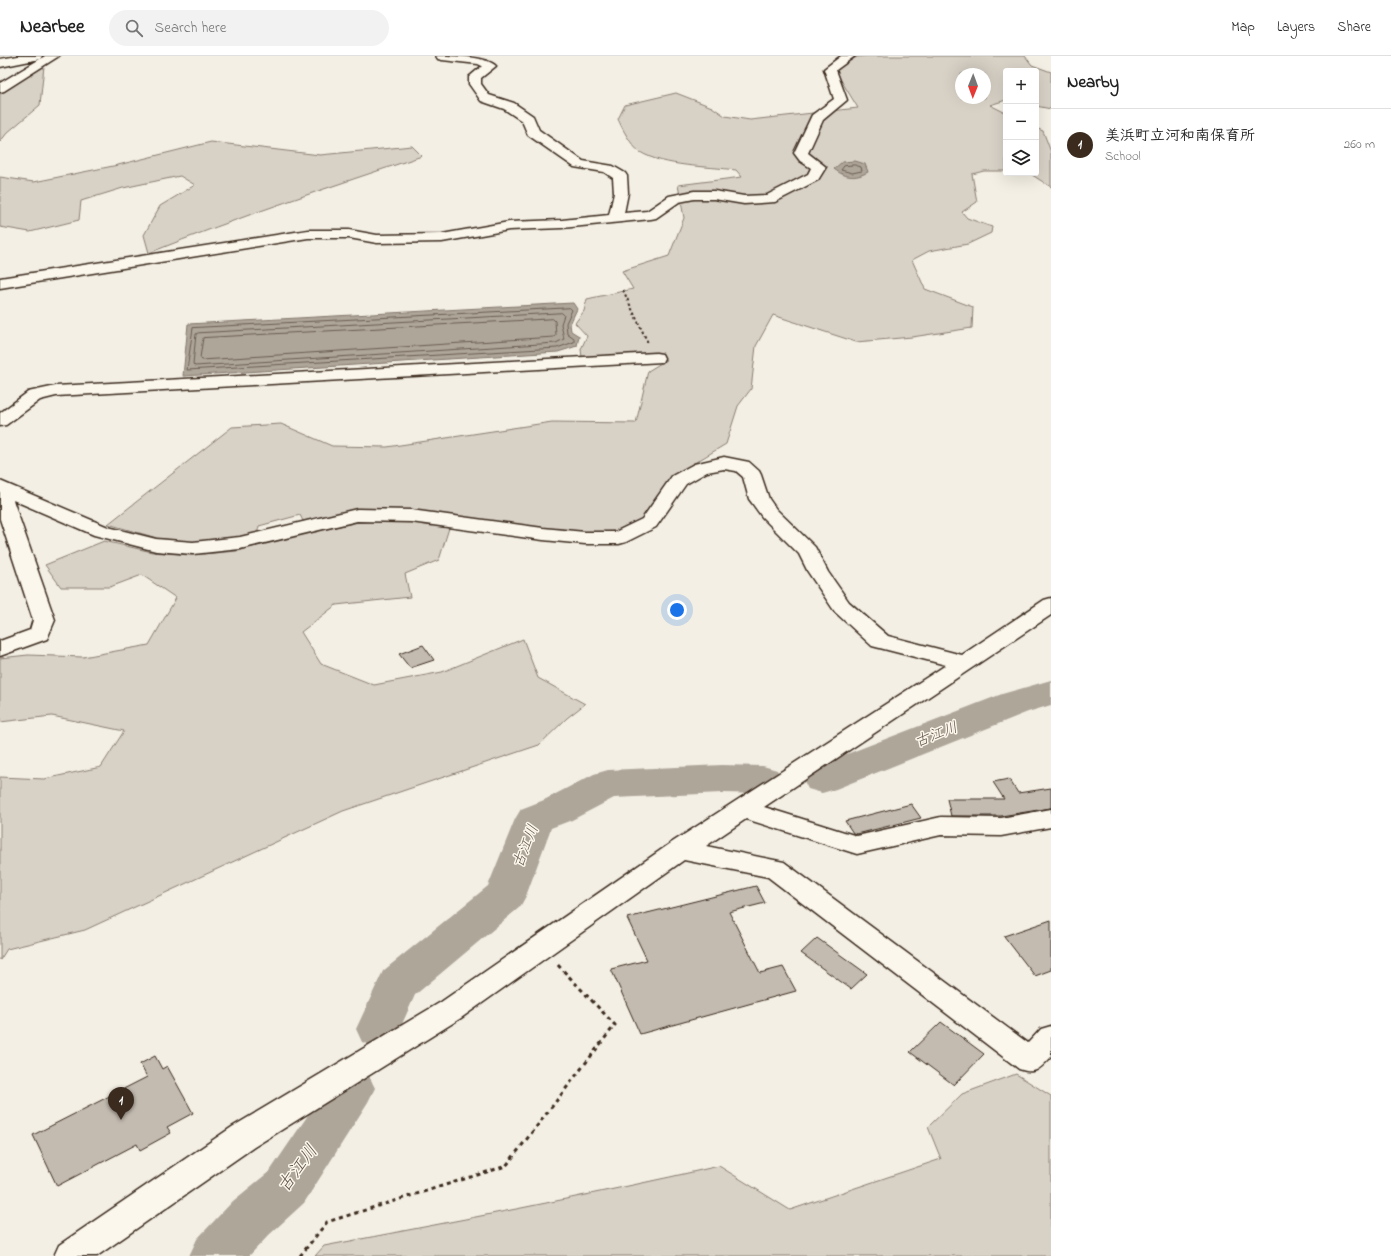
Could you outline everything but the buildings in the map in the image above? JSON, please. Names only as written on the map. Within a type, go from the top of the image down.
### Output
[{"type":"street","points":[[0,63],[36,56]]},
{"type":"street","points":[[0,88],[53,56]]},
{"type":"street","points":[[442,56],[481,61],[490,66],[475,77],[475,84],[485,98],[509,106],[528,119],[533,132],[579,164],[608,169],[620,176],[621,193],[615,219]]},
{"type":"street","points":[[0,283],[308,234],[349,234],[377,239],[442,238],[509,226],[615,219],[651,214],[674,199],[694,195],[714,195],[744,200],[770,199],[814,178],[820,167],[805,158],[802,153],[817,118],[841,100],[830,69],[849,56]]},
{"type":"street","points":[[0,421],[34,396],[56,391],[656,358]]},
{"type":"street","points":[[0,487],[101,531],[156,545],[193,548],[240,544],[303,527],[357,516],[411,516],[543,534],[585,538],[619,538],[649,523],[679,480],[701,468],[724,464],[742,466],[752,475],[759,499],[769,514],[808,550],[818,572],[842,607],[880,641],[965,663]]},
{"type":"street","points":[[0,490],[44,620],[39,634],[0,649]]},
{"type":"street","points":[[70,1256],[243,1137],[451,1010],[680,850],[1051,605]]},
{"type":"street","points":[[743,809],[857,845],[940,826],[1001,827],[1051,818]]},
{"type":"street","points":[[680,850],[775,869],[1029,1060],[1051,1038]]},
{"type":"path","points":[[623,290],[656,358]]},
{"type":"path","points":[[300,1256],[327,1222],[506,1166],[615,1025],[541,946]]},
{"type":"shaded area","points":[[867,56],[1025,56],[1032,65],[1051,72],[1051,109],[1039,107],[1039,68],[1003,68],[1003,101],[990,105],[1003,112],[1003,171],[984,171],[972,174],[977,202],[962,212],[967,218],[992,227],[991,233],[968,244],[929,251],[912,260],[925,289],[973,307],[972,328],[912,337],[856,342],[773,315],[756,346],[751,389],[738,406],[726,444],[671,477],[641,519],[615,531],[588,533],[417,512],[356,510],[303,521],[300,515],[259,526],[257,535],[195,543],[157,538],[108,524],[232,427],[281,424],[332,446],[387,447],[552,422],[636,423],[648,371],[666,360],[659,354],[582,358],[581,349],[587,336],[575,323],[584,311],[587,299],[633,289],[622,271],[669,256],[684,218],[678,185],[742,177],[736,170],[661,161],[640,152],[624,132],[618,119],[625,105],[676,93],[712,107],[725,116],[750,120],[858,108],[834,69],[857,57]]},
{"type":"shaded area","points":[[44,66],[40,105],[7,133],[0,142],[0,94]]},
{"type":"shaded area","points":[[1039,129],[1043,131],[1051,152],[1051,187],[1034,176],[1039,176]]},
{"type":"shaded area","points":[[211,142],[320,155],[412,146],[422,156],[250,215],[149,253],[144,235],[160,206],[195,185],[180,176],[123,188],[81,201],[79,220],[30,232],[0,227],[0,177],[34,182],[118,165]]},
{"type":"shaded area","points":[[404,521],[449,528],[439,560],[405,574],[410,597],[336,605],[301,632],[321,664],[374,685],[442,672],[523,639],[538,678],[585,704],[567,718],[539,745],[343,811],[85,930],[7,949],[0,960],[0,777],[44,779],[101,767],[124,731],[52,716],[0,722],[0,658],[28,655],[83,657],[149,645],[176,598],[142,575],[110,587],[61,587],[45,565],[104,541],[152,552],[190,555],[238,551],[300,534],[359,522]]},
{"type":"shaded area","points":[[1016,1074],[1051,1096],[1051,1256],[315,1256],[324,1246],[571,1198],[719,1166],[790,1210],[941,1159],[928,1127],[962,1094]]},
{"type":"water","points":[[855,161],[865,164],[868,172],[859,176],[847,176],[834,169],[842,162]]},
{"type":"water","points":[[573,303],[577,309],[570,324],[571,331],[579,336],[577,346],[558,352],[183,376],[188,324]]},
{"type":"waterway","name":"古江川","points":[[822,779],[1015,703],[1051,692]]},
{"type":"waterway","name":"古江川","points":[[378,1029],[398,984],[505,896],[535,819],[558,810],[608,784],[722,779],[763,780]]},
{"type":"waterway","name":"古江川","points":[[215,1256],[251,1218],[287,1187],[352,1088]]},
{"type":"place","name":"美浜町立河和南保育所","points":[[121,1120]]}]
